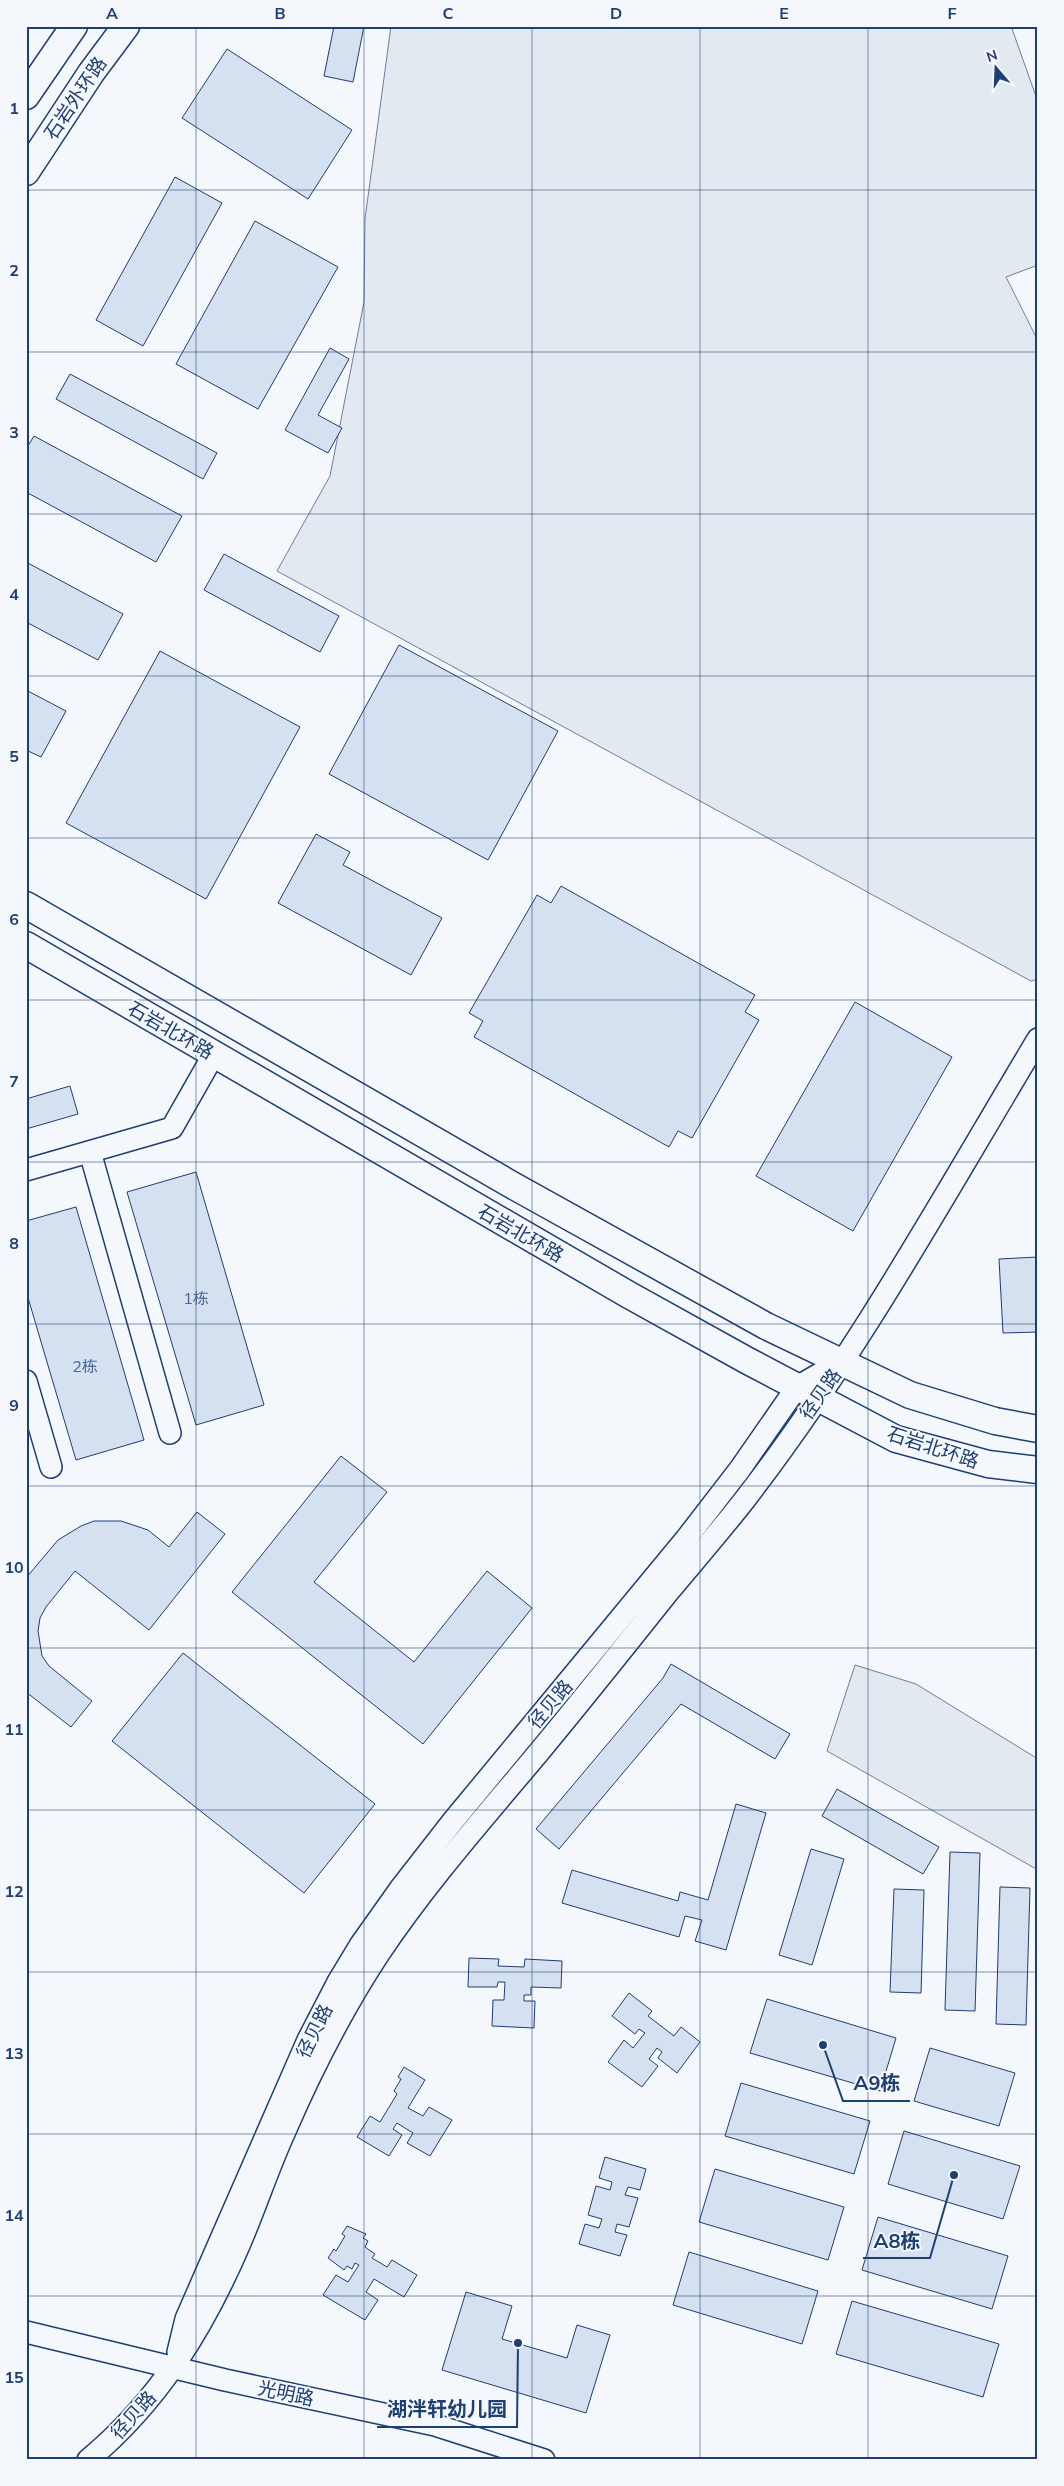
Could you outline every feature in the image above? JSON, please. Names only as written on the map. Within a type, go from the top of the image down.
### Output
[{"type":"main road","points":[[26,96],[74,26]]},
{"type":"main road","name":"石岩外环路","points":[[26,172],[91,73],[126,26]]},
{"type":"main road","name":"石岩北环路","points":[[26,905],[512,1185],[766,1326],[843,1361],[910,1395],[995,1422],[1038,1429]]},
{"type":"main road","name":"石岩北环路","points":[[26,945],[629,1295],[896,1439],[988,1464],[1038,1470]]},
{"type":"street","points":[[843,1361],[899,1272],[1038,1039]]},
{"type":"street","points":[[26,1170],[172,1128],[214,1054]]},
{"type":"street","points":[[90,1152],[170,1433]]},
{"type":"street","name":"径贝路","points":[[88,2460],[126,2425],[174,2367],[186,2319],[308,2040],[338,1982],[361,1944],[400,1889],[453,1821],[686,1539],[740,1469],[807,1392],[843,1361]]},
{"type":"street","points":[[26,1381],[51,1467]]},
{"type":"street","name":"光明路","points":[[26,2332],[435,2425],[544,2460]]},
{"type":"shaded area","points":[[391,26],[1011,26],[1038,102],[1038,265],[1006,277],[1038,341],[1038,979],[1031,981],[277,571],[330,476],[364,302],[365,219]]},
{"type":"shaded area","points":[[855,1665],[916,1684],[1038,1759],[1038,1870],[827,1751]]},
{"type":"building","points":[[334,26],[364,26],[353,82],[324,76]]},
{"type":"building","points":[[227,49],[352,130],[308,199],[182,118]]},
{"type":"building","points":[[175,177],[222,203],[143,346],[96,320]]},
{"type":"building","points":[[255,221],[338,267],[258,409],[176,364]]},
{"type":"building","points":[[330,348],[349,359],[318,415],[342,428],[328,453],[285,430]]},
{"type":"building","points":[[70,374],[217,453],[203,479],[56,399]]},
{"type":"building","points":[[34,436],[182,516],[156,562],[26,492],[26,449]]},
{"type":"building","points":[[224,554],[339,616],[320,652],[204,590]]},
{"type":"building","points":[[26,562],[123,614],[98,660],[26,622]]},
{"type":"building","points":[[399,645],[558,731],[488,860],[329,774]]},
{"type":"building","points":[[160,651],[300,727],[206,899],[66,823]]},
{"type":"building","points":[[26,690],[66,711],[41,757],[26,750]]},
{"type":"building","points":[[316,834],[350,852],[343,865],[442,918],[411,975],[278,903]]},
{"type":"building","points":[[561,886],[755,995],[745,1012],[759,1020],[692,1138],[678,1131],[669,1147],[474,1037],[483,1021],[469,1013],[537,895],[551,903]]},
{"type":"building","points":[[855,1002],[952,1057],[853,1231],[756,1176]]},
{"type":"building","points":[[70,1086],[78,1114],[26,1129],[26,1099]]},
{"type":"building","points":[[196,1172],[264,1405],[196,1425],[127,1192]]},
{"type":"building","points":[[76,1207],[144,1440],[76,1460],[26,1291],[26,1221]]},
{"type":"building","points":[[1038,1257],[1038,1332],[1003,1333],[999,1259]]},
{"type":"building","points":[[341,1456],[387,1492],[314,1582],[414,1662],[487,1571],[532,1608],[423,1744],[232,1592]]},
{"type":"building","points":[[197,1512],[225,1534],[149,1630],[75,1571],[46,1607],[40,1618],[38,1631],[42,1656],[49,1666],[92,1701],[71,1727],[26,1692],[26,1578],[58,1540],[81,1526],[94,1521],[121,1521],[148,1530],[169,1547]]},
{"type":"building","points":[[183,1653],[375,1804],[304,1893],[112,1741]]},
{"type":"building","points":[[671,1664],[790,1734],[775,1759],[681,1704],[559,1849],[536,1829],[663,1678]]},
{"type":"building","points":[[837,1789],[939,1847],[923,1874],[822,1816]]},
{"type":"building","points":[[736,1804],[766,1813],[726,1950],[695,1941],[702,1920],[685,1916],[679,1937],[562,1903],[572,1870],[678,1901],[680,1892],[708,1900]]},
{"type":"building","points":[[811,1849],[844,1859],[812,1965],[779,1955]]},
{"type":"building","points":[[950,1852],[980,1853],[975,2011],[945,2010]]},
{"type":"building","points":[[1000,1887],[1030,1888],[1026,2025],[996,2024]]},
{"type":"building","points":[[894,1889],[924,1890],[921,1993],[890,1992]]},
{"type":"building","points":[[469,1958],[499,1959],[498,1966],[524,1967],[525,1959],[562,1961],[561,1988],[531,1987],[531,1995],[524,1995],[524,2001],[535,2001],[534,2028],[492,2026],[493,2000],[504,2000],[505,1982],[498,1982],[497,1987],[468,1987]]},
{"type":"building","points":[[629,1993],[652,2011],[648,2016],[674,2036],[681,2027],[700,2042],[677,2073],[658,2058],[662,2052],[657,2048],[649,2059],[658,2066],[642,2087],[608,2062],[624,2040],[633,2048],[645,2033],[639,2029],[635,2034],[612,2016]]},
{"type":"building","points":[[767,1999],[896,2038],[880,2091],[750,2053]]},
{"type":"building","points":[[930,2048],[1015,2073],[999,2126],[914,2101]]},
{"type":"building","points":[[404,2067],[425,2080],[408,2108],[423,2116],[429,2107],[452,2120],[430,2156],[407,2143],[413,2133],[397,2123],[393,2129],[402,2135],[389,2156],[357,2137],[370,2116],[380,2122],[397,2094],[394,2091],[401,2079],[398,2077]]},
{"type":"building","points":[[741,2083],[870,2121],[854,2174],[725,2136]]},
{"type":"building","points":[[904,2131],[1020,2166],[1003,2219],[888,2184]]},
{"type":"building","points":[[605,2157],[646,2169],[640,2190],[628,2187],[625,2195],[638,2198],[629,2227],[617,2224],[615,2232],[627,2235],[620,2256],[579,2244],[585,2224],[599,2228],[602,2219],[588,2215],[596,2186],[610,2190],[612,2182],[599,2178]]},
{"type":"building","points":[[715,2169],[844,2207],[828,2260],[699,2222]]},
{"type":"building","points":[[878,2217],[1008,2256],[992,2309],[862,2270]]},
{"type":"building","points":[[347,2226],[366,2234],[363,2238],[368,2241],[365,2247],[375,2254],[372,2258],[387,2267],[392,2260],[417,2275],[404,2297],[374,2279],[366,2292],[378,2300],[365,2320],[323,2295],[336,2275],[348,2282],[359,2265],[355,2263],[352,2269],[347,2266],[344,2270],[328,2258],[334,2249],[336,2251],[345,2236],[342,2234]]},
{"type":"building","points":[[689,2252],[818,2291],[802,2344],[673,2305]]},
{"type":"building","points":[[466,2292],[512,2306],[502,2339],[567,2358],[577,2325],[610,2335],[586,2413],[442,2370]]},
{"type":"building","points":[[852,2301],[999,2344],[983,2397],[836,2354]]},
{"type":"place","name":"A9栋","points":[[823,2045]]},
{"type":"place","name":"A8栋","points":[[954,2175]]},
{"type":"place","name":"湖泮轩幼儿园","points":[[518,2343]]}]
